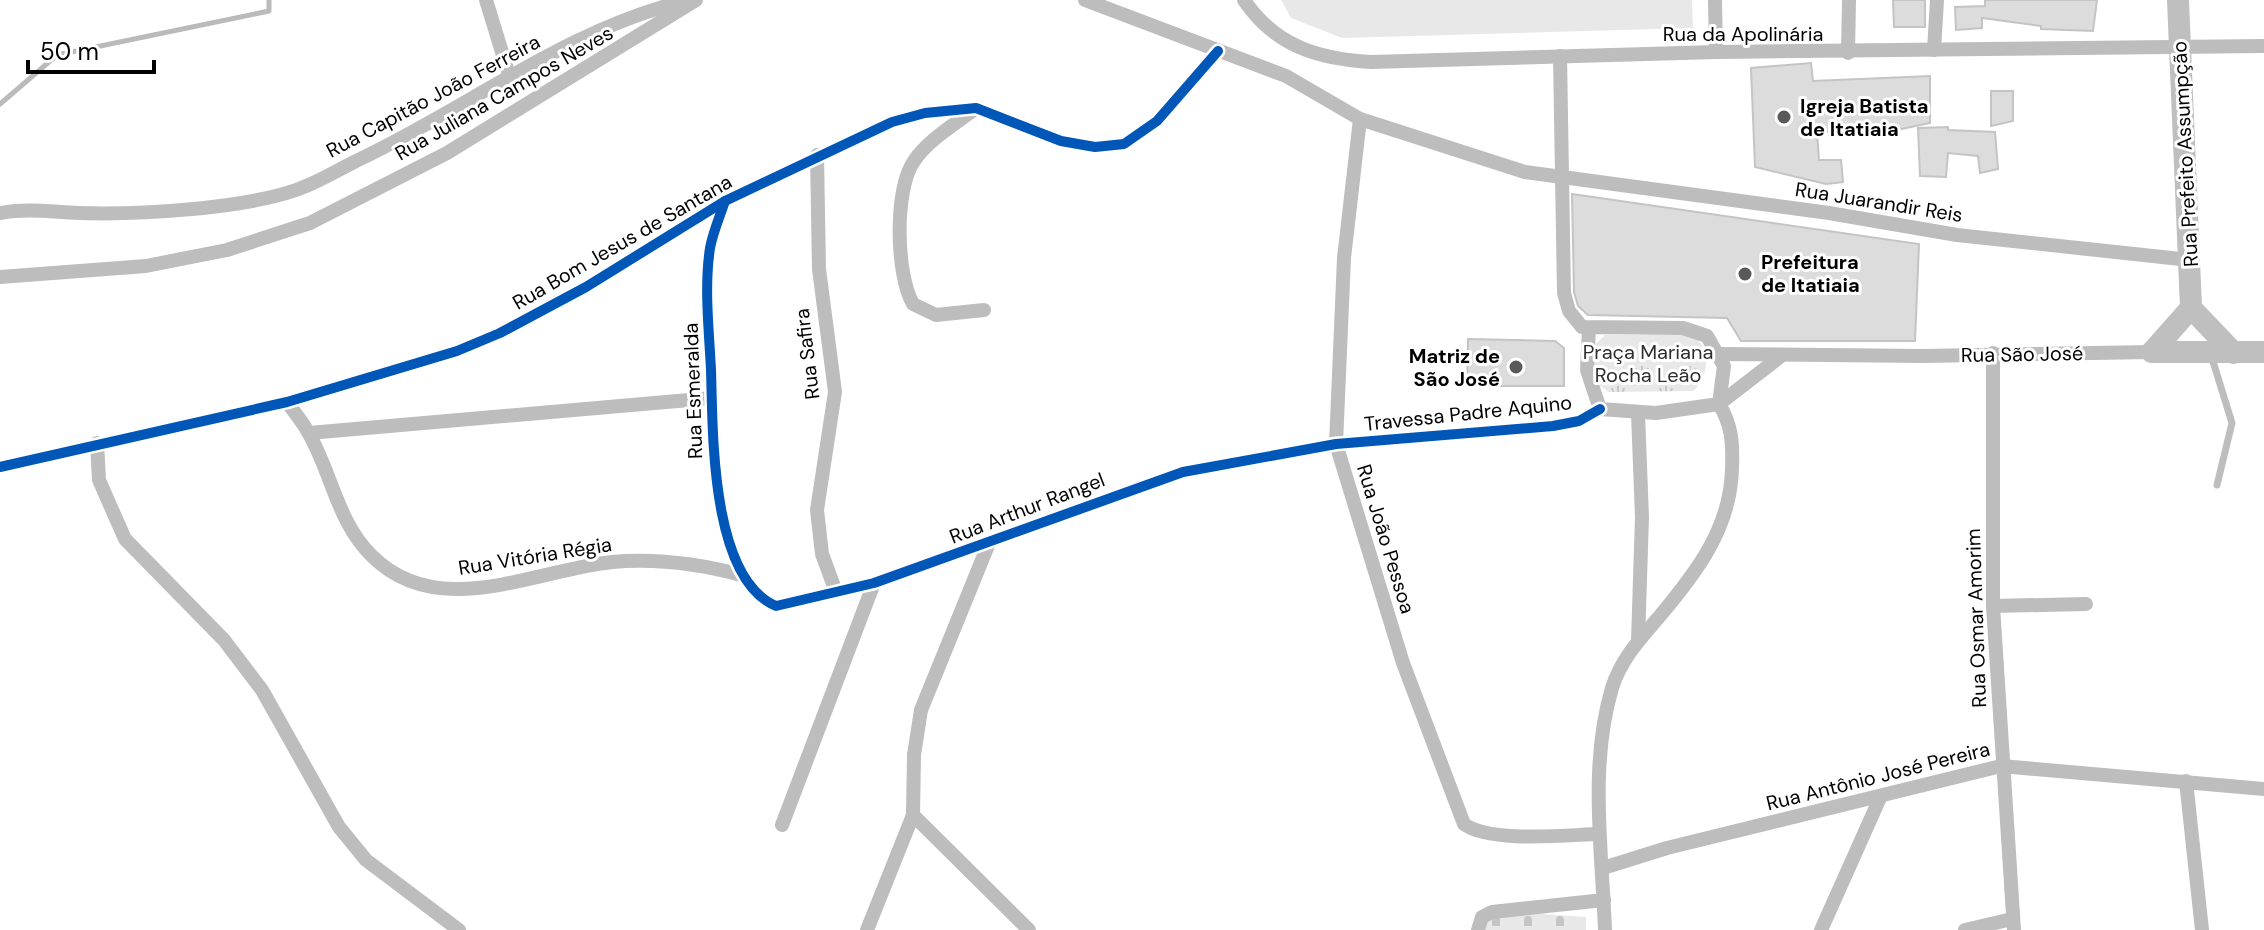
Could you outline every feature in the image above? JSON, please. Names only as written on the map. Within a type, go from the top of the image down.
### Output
[{"type":"street","points":[[486,0],[509,75]]},
{"type":"street","name":"Rua Capitão João Ferreira","points":[[0,213],[36,209],[126,213],[273,197],[316,182],[394,144],[509,75],[626,20],[689,0]]},
{"type":"street","name":"Rua Juliana Campos Neves","points":[[0,277],[146,266],[227,250],[310,223],[447,153],[696,0]]},
{"type":"street","points":[[1085,0],[1286,76],[1360,119],[1486,162],[1562,179]]},
{"type":"street","name":"Rua da Apolinária","points":[[1244,0],[1263,25],[1282,41],[1332,59],[1398,61],[1716,52],[1848,53],[2264,46]]},
{"type":"street","points":[[1715,0],[1716,52]]},
{"type":"street","points":[[1848,53],[1849,0]]},
{"type":"street","points":[[1934,50],[1937,0]]},
{"type":"street","name":"Rua Prefeito Assumpção","points":[[2178,0],[2191,308]]},
{"type":"street","name":"Rua Bom Jesus de Santana","points":[[0,467],[287,402],[406,367],[500,333],[586,287],[725,201],[892,122],[925,113],[976,108],[1061,141],[1095,147],[1124,144],[1157,121],[1218,51]]},
{"type":"street","points":[[1560,56],[1564,293],[1578,324],[1589,328],[1693,330],[1707,336],[1720,354],[1725,379],[1719,404],[1728,418],[1732,441],[1729,508],[1707,553],[1624,659],[1607,708],[1598,834],[1603,868],[1605,930]]},
{"type":"street","points":[[976,108],[923,151],[908,170],[901,200],[901,235],[906,287],[913,304],[936,315],[984,310]]},
{"type":"street","name":"Rua João Pessoa","points":[[1360,119],[1344,258],[1336,444],[1403,663],[1464,824],[1471,830],[1513,835],[1598,834]]},
{"type":"street","name":"Rua Safira","points":[[817,155],[819,269],[835,392],[817,510],[822,554],[836,592]]},
{"type":"street","name":"Rua Juarandir Reis","points":[[1562,179],[1829,213],[1986,239],[2190,260]]},
{"type":"street","name":"Rua Esmeralda","points":[[725,201],[711,245],[707,285],[714,482],[722,519],[745,576]]},
{"type":"street","points":[[2152,352],[2191,308],[2234,353]]},
{"type":"street","points":[[1589,328],[1587,370],[1600,409],[1638,414],[1719,404],[1781,356]]},
{"type":"street","name":"Rua São José","points":[[1720,354],[2264,352]]},
{"type":"street","name":"Rua Osmar Amorim","points":[[1993,353],[1993,606],[2013,925]]},
{"type":"street","points":[[309,433],[712,398]]},
{"type":"street","name":"Rua Vitória Régia","points":[[287,402],[309,433],[340,510],[356,537],[381,564],[430,586],[452,590],[476,589],[583,567],[647,561],[711,567],[745,576]]},
{"type":"street","name":"Travessa Padre Aquino","points":[[1336,444],[1553,426],[1579,421],[1600,409]]},
{"type":"street","points":[[1638,414],[1642,517],[1638,641]]},
{"type":"street","points":[[97,443],[99,480],[125,539],[224,640],[262,690],[339,827],[366,860],[459,930]]},
{"type":"street","name":"Rua Arthur Rangel","points":[[745,576],[765,601],[776,606],[874,583],[989,543],[1067,511],[1183,472],[1336,444]]},
{"type":"street","points":[[867,930],[913,815],[914,755],[921,710],[989,543]]},
{"type":"street","points":[[782,825],[874,583]]},
{"type":"street","points":[[1993,606],[2086,604]]},
{"type":"street","name":"Rua Antônio José Pereira","points":[[1603,868],[1682,845],[2001,766],[2264,789]]},
{"type":"street","points":[[2186,781],[2202,930]]},
{"type":"street","points":[[1821,930],[1880,798]]},
{"type":"street","points":[[913,815],[1029,930]]},
{"type":"street","points":[[1478,930],[1482,917],[1492,912],[1604,900]]},
{"type":"street","points":[[1965,930],[2013,925]]},
{"type":"lane","points":[[2210,353],[2232,423],[2217,485]]},
{"type":"green space","points":[[1281,0],[1692,0],[1693,28],[1342,38],[1291,18]]},
{"type":"green space","name":"Praça Mariana Rocha Leão","points":[[1605,335],[1693,335],[1706,355],[1703,377],[1694,391],[1608,392],[1595,381],[1592,347]]},
{"type":"green space","points":[[1486,910],[1586,917],[1586,930],[1485,930]]},
{"type":"building","points":[[1893,0],[1925,0],[1925,27],[1894,27]]},
{"type":"building","points":[[1985,0],[2097,0],[2093,31],[2041,29],[2041,26],[1982,18],[1982,28],[1956,30],[1955,7],[1985,6]]},
{"type":"building","points":[[1811,63],[1813,81],[1930,76],[1930,123],[1864,137],[1863,131],[1817,132],[1819,160],[1841,160],[1843,182],[1826,184],[1755,167],[1751,68]]},
{"type":"building","points":[[1991,91],[2013,91],[2013,121],[1991,126]]},
{"type":"building","points":[[1948,127],[1948,130],[1995,132],[1998,169],[1980,173],[1978,156],[1948,153],[1946,177],[1920,176],[1918,128]]},
{"type":"building","name":"Prefeitura de Itatiaia","points":[[1572,194],[1919,244],[1915,341],[1741,341],[1727,318],[1588,315],[1578,306],[1574,292]]},
{"type":"building","name":"Matriz de São José","points":[[1468,339],[1555,341],[1564,348],[1564,386],[1467,386]]},
{"type":"waterway","points":[[0,104],[57,55],[269,11],[269,0]]},
{"type":"cycle path","points":[[0,467],[287,402],[457,351],[500,333],[586,287],[725,201],[892,122],[925,113],[976,108],[1061,141],[1095,147],[1124,144],[1157,121],[1218,51]]},
{"type":"cycle path","points":[[725,201],[711,242],[707,278],[715,464],[727,535],[738,566],[754,590],[776,606],[874,583],[1183,472],[1336,444],[1553,426],[1579,421],[1600,409]]},
{"type":"place","name":"Igreja Batista de Itatiaia","points":[[1784,117]]},
{"type":"place","name":"Prefeitura de Itatiaia","points":[[1745,274]]},
{"type":"place","name":"Matriz de São José","points":[[1516,367]]}]
